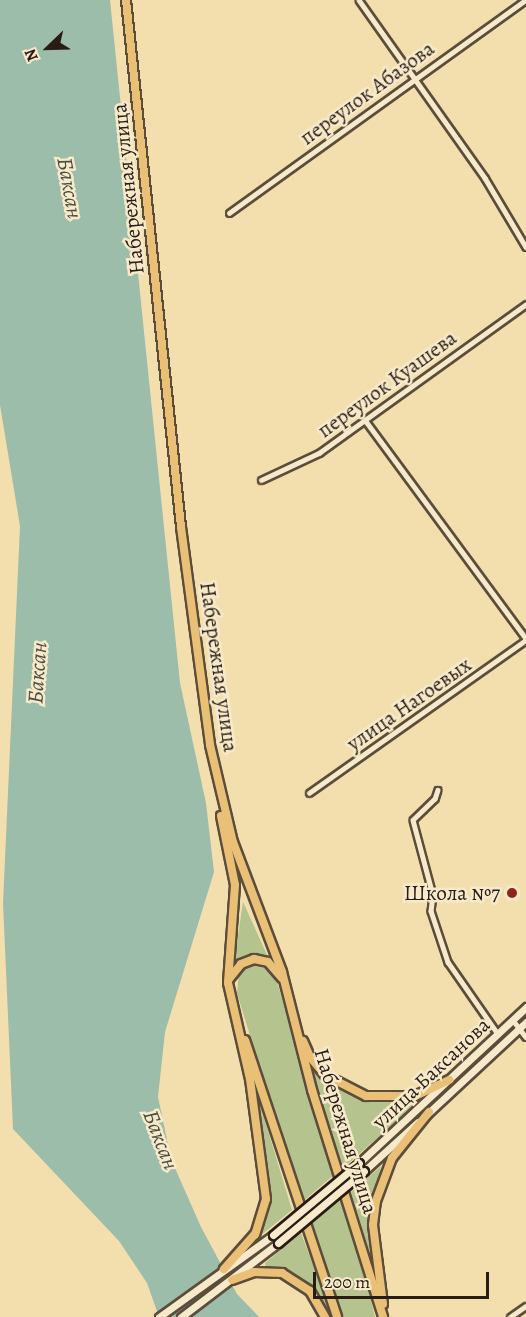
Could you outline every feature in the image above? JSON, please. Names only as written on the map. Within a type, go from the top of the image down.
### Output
[{"type":"main road","name":"Набережная улица","points":[[126,0],[181,527],[210,745],[242,873],[286,984],[294,1018],[384,1317]]},
{"type":"main road","points":[[210,745],[235,885],[228,983],[239,1025],[337,1317]]},
{"type":"main road","points":[[228,983],[235,968],[254,958],[268,962],[286,984]]},
{"type":"main road","name":"улица Баксанова","points":[[159,1317],[273,1235],[359,1163],[450,1080],[526,1006]]},
{"type":"main road","points":[[294,1018],[316,1066],[354,1092],[377,1098],[409,1097],[450,1080]]},
{"type":"main road","name":"улица Баксанова","points":[[181,1317],[232,1280],[364,1171],[526,1022]]},
{"type":"main road","points":[[224,1269],[255,1234],[266,1199],[239,1025]]},
{"type":"main road","points":[[384,1317],[374,1232],[376,1201],[392,1158],[429,1112]]},
{"type":"main road","points":[[232,1280],[254,1272],[282,1273],[310,1291],[325,1317]]},
{"type":"street","points":[[359,0],[485,178],[526,247]]},
{"type":"street","name":"переулок Абазова","points":[[229,213],[525,0]]},
{"type":"street","name":"переулок Куашева","points":[[261,480],[319,453],[526,304]]},
{"type":"street","points":[[365,420],[526,639]]},
{"type":"street","name":"улица Нагоевых","points":[[309,793],[526,639]]},
{"type":"street","points":[[438,790],[435,800],[413,820],[433,895],[431,911],[448,962],[498,1034]]},
{"type":"street","points":[[513,1020],[526,1037]]},
{"type":"street","points":[[512,1317],[526,1306]]},
{"type":"green space","points":[[243,902],[268,957],[253,955],[234,963]]},
{"type":"green space","points":[[257,964],[273,972],[277,982],[335,1174],[301,1203],[237,993],[239,972]]},
{"type":"green space","points":[[311,1071],[335,1088],[363,1101],[412,1101],[414,1106],[343,1168]]},
{"type":"green space","points":[[252,1078],[292,1210],[260,1236],[268,1213],[269,1179]]},
{"type":"green space","points":[[381,1166],[369,1221],[376,1274],[351,1192]]},
{"type":"green space","points":[[343,1198],[375,1317],[341,1317],[308,1227]]},
{"type":"green space","points":[[301,1233],[332,1317],[300,1279],[266,1268],[265,1263]]},
{"type":"water","name":"Баксан","points":[[0,0],[110,0],[180,683],[206,803],[214,872],[165,1032],[158,1097],[171,1159],[201,1227],[237,1294],[259,1317],[159,1317],[147,1283],[119,1241],[13,1129],[3,903],[20,526],[0,405]]},
{"type":"place","name":"Школа №7","points":[[512,893]]}]
